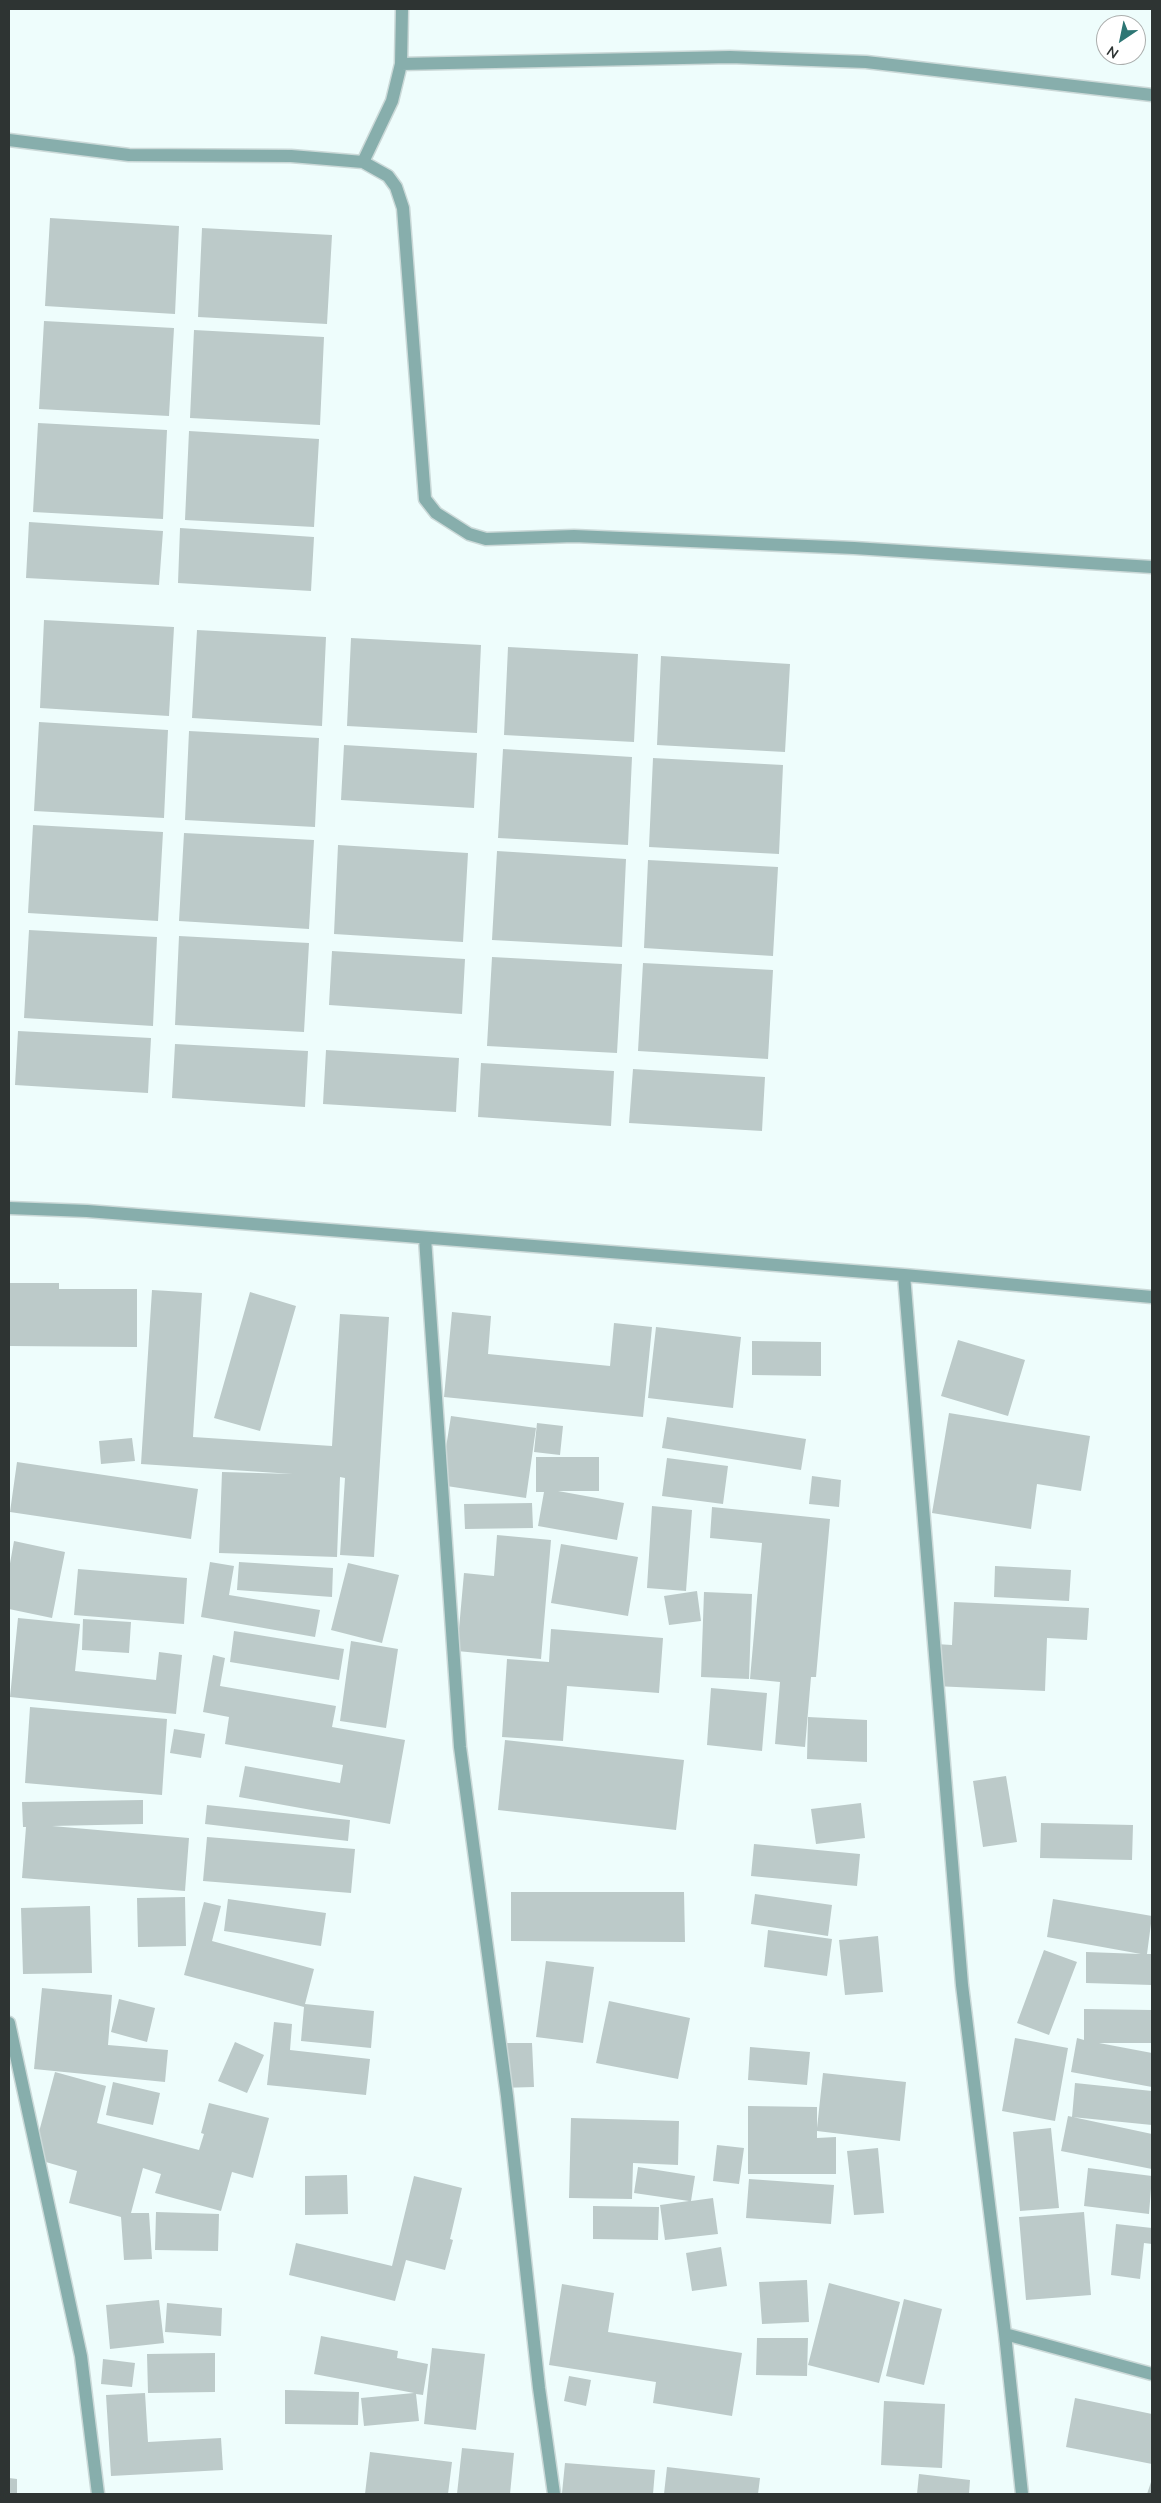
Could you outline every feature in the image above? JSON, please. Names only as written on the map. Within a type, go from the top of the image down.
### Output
[{"type":"street","points":[[363,162],[392,101],[401,64],[402,9]]},
{"type":"street","points":[[401,64],[730,57],[866,62],[1152,95]]},
{"type":"street","points":[[9,140],[128,155],[291,156],[363,162],[388,176],[396,188],[403,208],[425,499],[436,512],[469,534],[486,539],[574,536],[854,548],[1152,567]]},
{"type":"street","points":[[9,1208],[87,1211],[904,1275],[1152,1297]]},
{"type":"street","points":[[424,1238],[460,1747],[507,2096],[539,2388],[554,2494]]},
{"type":"street","points":[[904,1275],[962,1986],[1005,2334],[1022,2494]]},
{"type":"street","points":[[9,2023],[81,2356],[98,2494]]},
{"type":"street","points":[[1005,2334],[1152,2374]]},
{"type":"building","points":[[50,218],[179,226],[175,314],[45,306]]},
{"type":"building","points":[[202,228],[332,235],[327,324],[198,317]]},
{"type":"building","points":[[44,321],[174,328],[169,416],[39,409]]},
{"type":"building","points":[[194,330],[324,337],[320,425],[190,418]]},
{"type":"building","points":[[38,423],[167,430],[163,519],[33,512]]},
{"type":"building","points":[[189,431],[319,439],[314,527],[185,520]]},
{"type":"building","points":[[29,522],[163,531],[159,585],[26,578]]},
{"type":"building","points":[[180,528],[314,537],[311,591],[178,583]]},
{"type":"building","points":[[44,620],[174,627],[169,716],[40,708]]},
{"type":"building","points":[[197,630],[326,637],[322,726],[192,718]]},
{"type":"building","points":[[351,638],[481,645],[477,733],[347,726]]},
{"type":"building","points":[[508,647],[638,654],[634,742],[504,735]]},
{"type":"building","points":[[661,656],[790,664],[785,752],[657,745]]},
{"type":"building","points":[[39,722],[168,730],[164,818],[34,811]]},
{"type":"building","points":[[189,731],[319,738],[315,827],[185,820]]},
{"type":"building","points":[[344,745],[477,753],[474,808],[341,800]]},
{"type":"building","points":[[503,749],[632,757],[628,845],[498,838]]},
{"type":"building","points":[[653,758],[783,765],[779,854],[649,847]]},
{"type":"building","points":[[33,825],[163,832],[158,921],[28,913]]},
{"type":"building","points":[[184,833],[314,840],[309,929],[179,921]]},
{"type":"building","points":[[338,845],[468,853],[463,942],[334,934]]},
{"type":"building","points":[[497,851],[626,859],[622,947],[492,940]]},
{"type":"building","points":[[648,860],[778,867],[773,956],[644,948]]},
{"type":"building","points":[[29,930],[157,937],[153,1026],[24,1018]]},
{"type":"building","points":[[179,936],[309,943],[304,1032],[175,1025]]},
{"type":"building","points":[[332,951],[465,959],[462,1014],[329,1005]]},
{"type":"building","points":[[492,957],[622,964],[617,1053],[487,1046]]},
{"type":"building","points":[[643,963],[773,970],[768,1059],[638,1051]]},
{"type":"building","points":[[18,1031],[151,1038],[148,1093],[15,1085]]},
{"type":"building","points":[[175,1044],[308,1051],[305,1107],[172,1098]]},
{"type":"building","points":[[326,1050],[459,1058],[456,1112],[323,1104]]},
{"type":"building","points":[[481,1063],[614,1071],[611,1126],[478,1117]]},
{"type":"building","points":[[633,1069],[765,1077],[762,1131],[629,1123]]},
{"type":"building","points":[[9,1283],[59,1283],[59,1289],[137,1289],[137,1347],[9,1346]]},
{"type":"building","points":[[152,1290],[202,1293],[193,1437],[332,1446],[340,1314],[389,1317],[374,1557],[340,1555],[345,1478],[340,1477],[337,1557],[219,1553],[222,1472],[293,1474],[141,1464]]},
{"type":"building","points":[[250,1292],[296,1306],[260,1431],[214,1418]]},
{"type":"building","points":[[452,1312],[491,1316],[488,1354],[610,1366],[614,1323],[652,1327],[643,1417],[444,1397]]},
{"type":"building","points":[[656,1327],[741,1337],[733,1408],[648,1398]]},
{"type":"building","points":[[958,1340],[1025,1360],[1008,1416],[941,1396]]},
{"type":"building","points":[[752,1341],[821,1342],[821,1376],[752,1375]]},
{"type":"building","points":[[949,1413],[1090,1436],[1081,1491],[1037,1484],[1031,1529],[932,1513]]},
{"type":"building","points":[[451,1416],[536,1428],[526,1498],[440,1485]]},
{"type":"building","points":[[667,1417],[806,1439],[801,1470],[662,1448]]},
{"type":"building","points":[[537,1423],[563,1426],[560,1455],[534,1452]]},
{"type":"building","points":[[132,1438],[135,1461],[101,1464],[99,1441]]},
{"type":"building","points":[[536,1457],[599,1457],[599,1491],[558,1491],[624,1503],[617,1540],[538,1526],[544,1492],[536,1492]]},
{"type":"building","points":[[667,1458],[728,1466],[723,1504],[662,1496]]},
{"type":"building","points":[[17,1462],[198,1489],[191,1539],[10,1512]]},
{"type":"building","points":[[812,1476],[841,1480],[839,1507],[809,1504]]},
{"type":"building","points":[[532,1503],[533,1528],[465,1529],[464,1504]]},
{"type":"building","points":[[652,1506],[692,1510],[686,1591],[647,1588]]},
{"type":"building","points":[[712,1507],[830,1519],[816,1677],[811,1677],[805,1747],[775,1744],[780,1682],[750,1679],[762,1543],[710,1538]]},
{"type":"building","points":[[497,1535],[551,1540],[541,1659],[457,1651],[464,1573],[494,1576]]},
{"type":"building","points":[[14,1541],[65,1552],[52,1618],[9,1609],[9,1569]]},
{"type":"building","points":[[561,1544],[638,1557],[628,1616],[551,1603]]},
{"type":"building","points":[[210,1562],[234,1566],[229,1595],[320,1610],[315,1637],[201,1617]]},
{"type":"building","points":[[239,1562],[333,1568],[332,1597],[237,1590]]},
{"type":"building","points":[[348,1563],[399,1575],[382,1643],[331,1630]]},
{"type":"building","points":[[995,1566],[1071,1570],[1069,1601],[994,1597]]},
{"type":"building","points":[[78,1569],[187,1578],[184,1624],[74,1615]]},
{"type":"building","points":[[697,1591],[701,1621],[669,1625],[664,1596]]},
{"type":"building","points":[[704,1592],[752,1594],[749,1679],[701,1677]]},
{"type":"building","points":[[954,1602],[1089,1608],[1087,1640],[1047,1638],[1045,1691],[934,1686],[936,1644],[952,1645]]},
{"type":"building","points":[[18,1618],[80,1624],[75,1671],[156,1680],[159,1652],[182,1655],[176,1714],[10,1697]]},
{"type":"building","points":[[83,1619],[131,1622],[129,1653],[82,1650]]},
{"type":"building","points":[[551,1629],[663,1638],[659,1693],[567,1686],[563,1741],[502,1737],[507,1659],[549,1662]]},
{"type":"building","points":[[234,1631],[344,1649],[339,1680],[230,1662]]},
{"type":"building","points":[[351,1641],[398,1649],[386,1728],[340,1721]]},
{"type":"building","points":[[213,1655],[225,1658],[220,1686],[336,1706],[332,1727],[405,1740],[390,1824],[239,1797],[245,1766],[340,1783],[343,1765],[225,1744],[229,1717],[203,1712]]},
{"type":"building","points":[[711,1688],[767,1693],[762,1751],[707,1745]]},
{"type":"building","points":[[30,1707],[167,1719],[162,1795],[25,1783]]},
{"type":"building","points":[[808,1717],[867,1720],[867,1762],[807,1759]]},
{"type":"building","points":[[174,1729],[205,1734],[201,1758],[170,1753]]},
{"type":"building","points":[[505,1740],[684,1760],[676,1830],[498,1810]]},
{"type":"building","points":[[1006,1776],[1017,1842],[983,1847],[973,1781]]},
{"type":"building","points":[[143,1800],[143,1824],[52,1826],[189,1838],[185,1891],[22,1878],[26,1827],[23,1827],[22,1802]]},
{"type":"building","points":[[861,1803],[865,1838],[816,1844],[811,1809]]},
{"type":"building","points":[[207,1805],[350,1820],[348,1841],[205,1824]]},
{"type":"building","points":[[1041,1823],[1133,1825],[1132,1860],[1040,1858]]},
{"type":"building","points":[[207,1837],[355,1849],[351,1893],[203,1881]]},
{"type":"building","points":[[754,1844],[860,1854],[857,1886],[751,1876]]},
{"type":"building","points":[[511,1892],[684,1892],[685,1942],[511,1941]]},
{"type":"building","points":[[755,1894],[832,1905],[828,1936],[751,1924]]},
{"type":"building","points":[[185,1897],[186,1946],[138,1947],[137,1898]]},
{"type":"building","points":[[228,1899],[326,1913],[321,1946],[224,1931]]},
{"type":"building","points":[[1053,1899],[1152,1916],[1147,1954],[1152,1954],[1152,1985],[1086,1983],[1086,1952],[1141,1954],[1047,1937]]},
{"type":"building","points":[[204,1902],[221,1906],[212,1941],[314,1969],[305,2004],[374,2011],[371,2048],[301,2041],[304,2007],[184,1975]]},
{"type":"building","points":[[90,1906],[92,1973],[23,1974],[21,1908]]},
{"type":"building","points":[[768,1930],[832,1939],[827,1976],[764,1967]]},
{"type":"building","points":[[878,1936],[883,1992],[845,1995],[839,1940]]},
{"type":"building","points":[[1044,1950],[1077,1962],[1049,2035],[1017,2023]]},
{"type":"building","points":[[546,1961],[594,1967],[583,2043],[536,2037]]},
{"type":"building","points":[[42,1988],[112,1995],[108,2045],[168,2050],[165,2082],[34,2069]]},
{"type":"building","points":[[119,1999],[155,2008],[147,2042],[111,2032]]},
{"type":"building","points":[[609,2001],[690,2018],[678,2079],[596,2063]]},
{"type":"building","points":[[1084,2009],[1152,2010],[1152,2043],[1099,2043],[1152,2053],[1152,2087],[1071,2072],[1077,2038],[1084,2040]]},
{"type":"building","points":[[274,2022],[292,2024],[290,2050],[370,2059],[366,2095],[267,2085]]},
{"type":"building","points":[[1015,2038],[1068,2048],[1055,2121],[1002,2111]]},
{"type":"building","points":[[235,2042],[264,2055],[247,2093],[218,2081]]},
{"type":"building","points":[[497,2043],[532,2043],[534,2087],[499,2088]]},
{"type":"building","points":[[750,2047],[810,2052],[807,2085],[748,2080]]},
{"type":"building","points":[[55,2072],[106,2086],[97,2123],[199,2150],[204,2134],[201,2133],[209,2103],[269,2118],[253,2178],[232,2172],[221,2211],[155,2193],[161,2174],[143,2168],[131,2213],[149,2213],[152,2259],[124,2260],[121,2217],[69,2203],[77,2171],[32,2158]]},
{"type":"building","points":[[823,2073],[906,2082],[900,2141],[817,2131],[817,2138],[836,2137],[836,2174],[748,2174],[748,2106],[817,2107],[817,2128]]},
{"type":"building","points":[[113,2082],[160,2093],[153,2125],[106,2115]]},
{"type":"building","points":[[1075,2083],[1152,2091],[1152,2125],[1072,2117]]},
{"type":"building","points":[[1068,2116],[1152,2134],[1152,2169],[1061,2151]]},
{"type":"building","points":[[571,2118],[679,2121],[678,2165],[633,2163],[632,2199],[569,2198]]},
{"type":"building","points":[[1051,2128],[1059,2208],[1020,2211],[1013,2132]]},
{"type":"building","points":[[717,2145],[744,2148],[739,2184],[713,2181]]},
{"type":"building","points":[[878,2148],[884,2213],[854,2215],[847,2151]]},
{"type":"building","points":[[638,2167],[695,2176],[691,2201],[713,2198],[718,2234],[665,2240],[660,2205],[689,2201],[634,2193]]},
{"type":"building","points":[[1088,2168],[1152,2176],[1149,2214],[1084,2206]]},
{"type":"building","points":[[347,2175],[348,2214],[305,2215],[305,2176]]},
{"type":"building","points":[[414,2176],[462,2188],[450,2239],[453,2240],[445,2270],[406,2260],[395,2301],[289,2275],[296,2243],[392,2266]]},
{"type":"building","points":[[749,2179],[834,2185],[831,2224],[746,2218]]},
{"type":"building","points":[[593,2206],[659,2207],[658,2240],[593,2239]]},
{"type":"building","points":[[156,2212],[219,2214],[218,2251],[155,2250]]},
{"type":"building","points":[[1084,2212],[1091,2295],[1026,2300],[1019,2217]]},
{"type":"building","points":[[1116,2224],[1152,2228],[1152,2244],[1144,2243],[1140,2279],[1111,2275]]},
{"type":"building","points":[[721,2247],[727,2286],[692,2291],[686,2253]]},
{"type":"building","points":[[807,2280],[809,2322],[762,2324],[759,2282]]},
{"type":"building","points":[[829,2283],[900,2302],[879,2383],[808,2365]]},
{"type":"building","points":[[562,2284],[614,2293],[608,2332],[742,2353],[732,2416],[653,2403],[656,2382],[549,2365]]},
{"type":"building","points":[[904,2299],[942,2309],[924,2385],[886,2376]]},
{"type":"building","points":[[159,2300],[164,2343],[110,2349],[106,2305]]},
{"type":"building","points":[[167,2303],[222,2308],[221,2336],[165,2332]]},
{"type":"building","points":[[321,2336],[398,2351],[397,2358],[428,2364],[423,2395],[416,2394],[419,2421],[364,2426],[361,2398],[414,2393],[314,2374]]},
{"type":"building","points":[[757,2338],[808,2338],[807,2376],[756,2375]]},
{"type":"building","points":[[432,2348],[485,2354],[476,2430],[424,2424]]},
{"type":"building","points":[[215,2353],[215,2392],[148,2393],[147,2354]]},
{"type":"building","points":[[103,2359],[135,2363],[132,2387],[101,2384]]},
{"type":"building","points":[[569,2376],[591,2380],[586,2406],[564,2401]]},
{"type":"building","points":[[285,2390],[359,2392],[358,2425],[285,2424]]},
{"type":"building","points":[[145,2393],[148,2442],[221,2438],[223,2470],[111,2476],[106,2395]]},
{"type":"building","points":[[1075,2398],[1152,2414],[1152,2464],[1066,2447]]},
{"type":"building","points":[[884,2401],[945,2404],[942,2468],[881,2465]]},
{"type":"building","points":[[462,2448],[514,2453],[510,2494],[457,2494]]},
{"type":"building","points":[[370,2452],[452,2462],[448,2494],[365,2494]]},
{"type":"building","points":[[565,2463],[655,2470],[653,2494],[562,2493]]},
{"type":"building","points":[[667,2467],[760,2478],[758,2494],[664,2494]]},
{"type":"building","points":[[919,2474],[970,2480],[969,2494],[917,2494]]},
{"type":"building","points":[[9,2478],[17,2479],[17,2494],[9,2494]]},
{"type":"building","points":[[1152,2479],[1152,2494],[1147,2494]]}]
